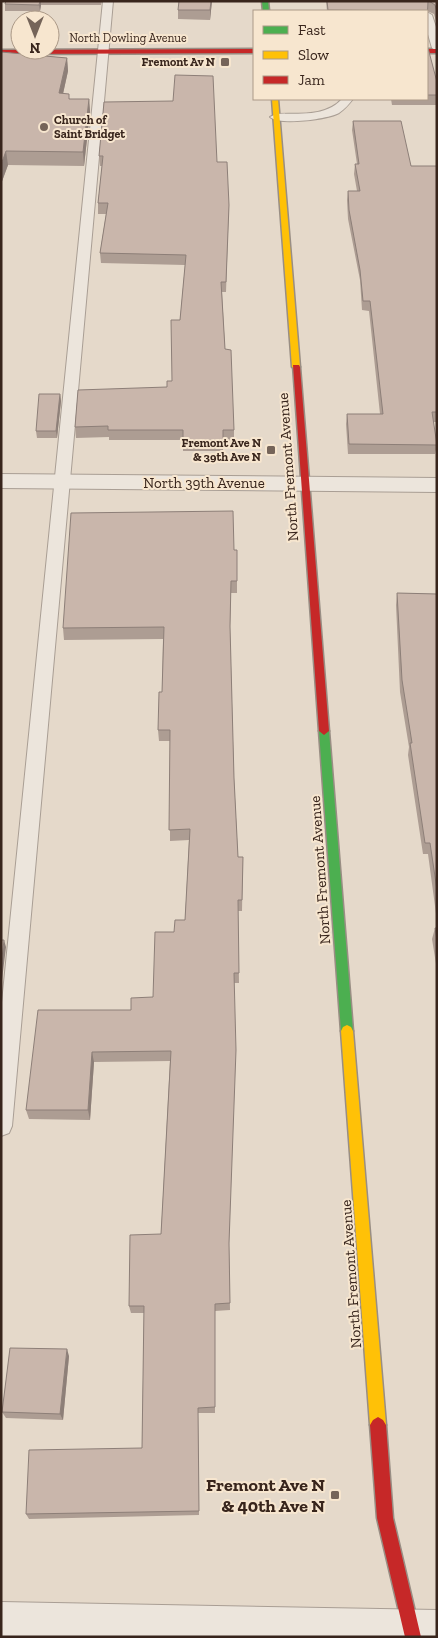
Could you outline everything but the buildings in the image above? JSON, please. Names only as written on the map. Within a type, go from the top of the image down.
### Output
[{"type":"street","name":"North Dowling Avenue","points":[[1,52],[253,51]]},
{"type":"street","name":"North Fremont Avenue","points":[[274,100],[385,1518],[420,1632]]},
{"type":"street","name":"North 39th Avenue","points":[[1,481],[437,485]]},
{"type":"street","points":[[1,1622],[420,1632]]},
{"type":"lane","points":[[1,1126],[108,1]]},
{"type":"lane","points":[[428,18],[437,50]]},
{"type":"lane","points":[[276,118],[332,114],[343,107],[347,100]]},
{"type":"traffic: fast","points":[[265,1],[266,10]]},
{"type":"traffic: fast","points":[[324,731],[347,1031]]},
{"type":"traffic: slow","points":[[275,100],[296,367]]},
{"type":"traffic: slow","points":[[347,1031],[378,1425]]},
{"type":"traffic: jam","points":[[1,52],[253,51]]},
{"type":"traffic: jam","points":[[428,51],[437,51]]},
{"type":"traffic: jam","points":[[296,367],[324,731]]},
{"type":"traffic: jam","points":[[378,1425],[385,1518],[413,1637]]},
{"type":"place","name":"Fremont Av N","points":[[225,62]]},
{"type":"place","name":"Church of Saint Bridget","points":[[44,127]]},
{"type":"place","name":"Fremont Ave N & 39th Ave N","points":[[271,450]]},
{"type":"place","name":"Fremont Ave N & 40th Ave N","points":[[335,1495]]}]
